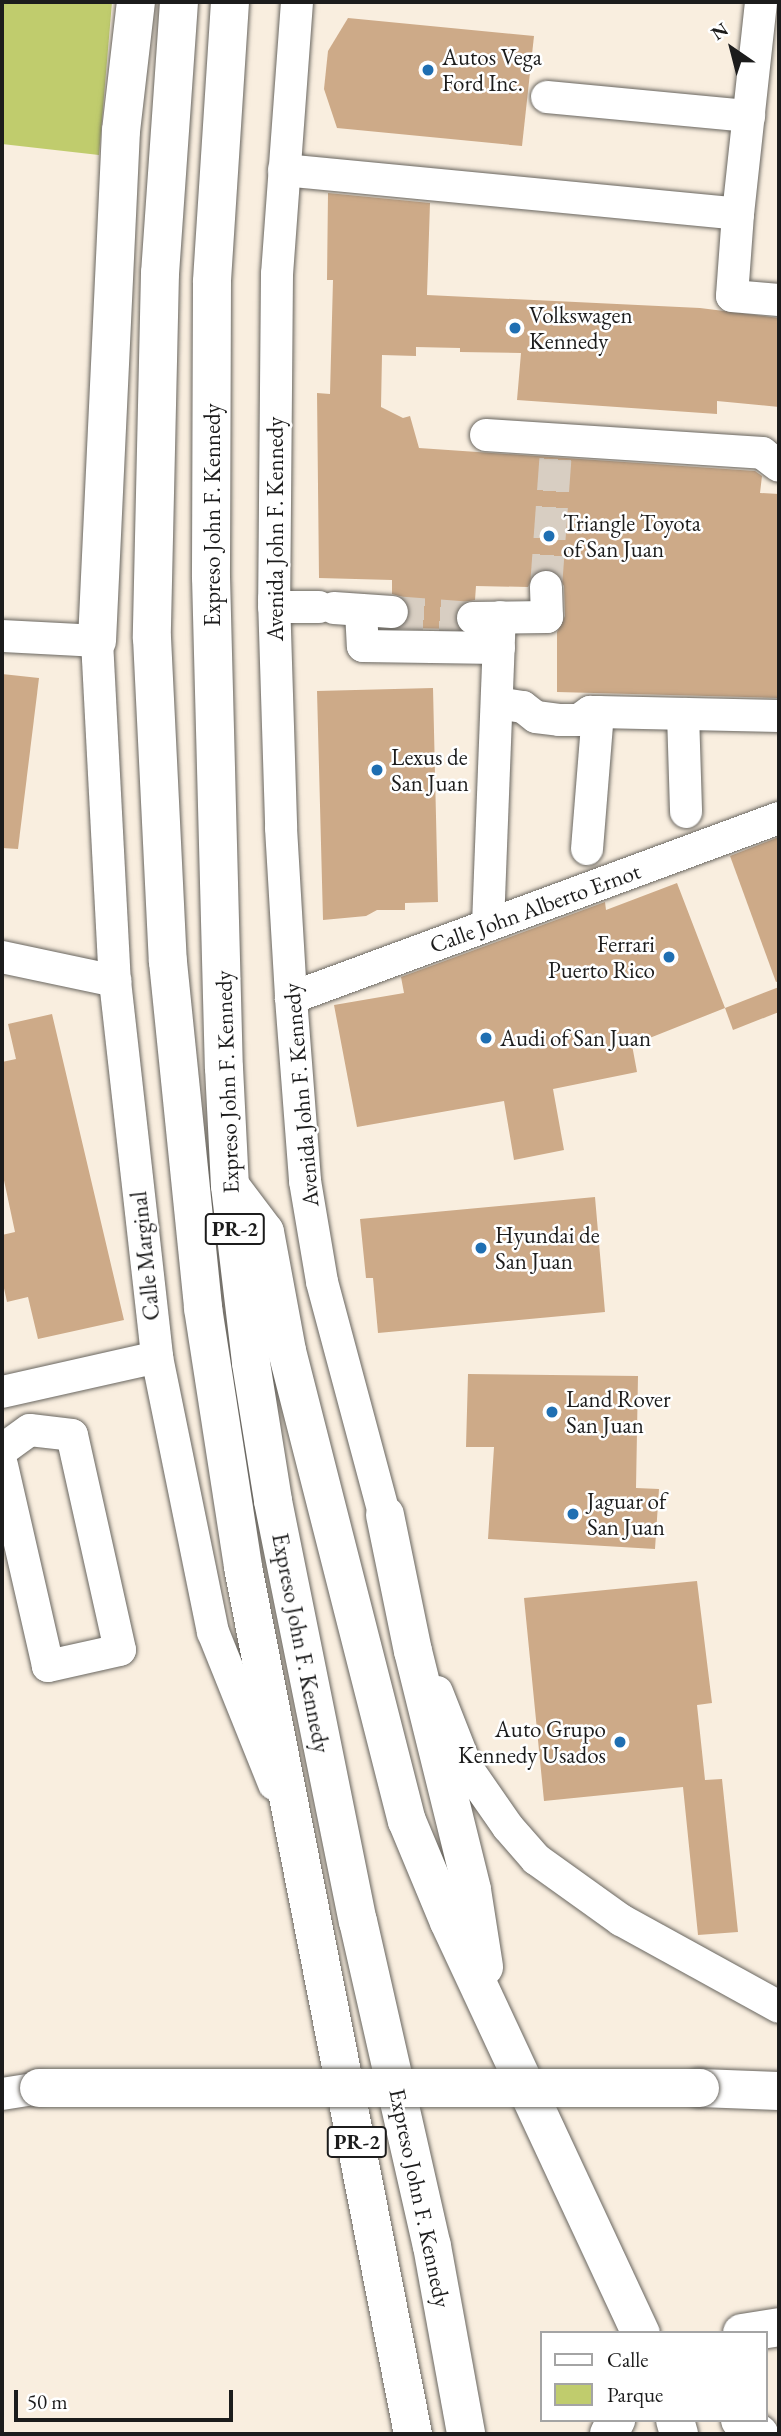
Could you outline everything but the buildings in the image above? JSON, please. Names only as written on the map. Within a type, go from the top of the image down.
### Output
[{"type":"highway","points":[[97,641],[121,131],[136,2]]},
{"type":"highway","name":"Expreso John F. Kennedy","points":[[179,2],[160,273],[152,638],[168,962],[203,1308],[243,1567],[413,2434]]},
{"type":"highway","name":"Expreso John F. Kennedy","points":[[230,2],[212,282],[211,577],[224,1068],[230,1186],[251,1363],[273,1501],[358,1921],[432,2246],[466,2434]]},
{"type":"highway","points":[[230,1186],[265,1232],[288,1351],[407,1821],[491,2011],[618,2278],[640,2331]]},
{"type":"highway","points":[[385,1515],[414,1651],[472,1890],[491,2011]]},
{"type":"highway","points":[[39,2088],[700,2088],[779,2091]]},
{"type":"highway","points":[[618,2278],[659,2331]]},
{"type":"highway","points":[[754,2331],[779,2327]]},
{"type":"highway","points":[[743,2422],[760,2434]]},
{"type":"street","name":"Avenida John F. Kennedy","points":[[297,2],[277,274],[274,607],[281,828],[291,998],[305,1181],[322,1282],[431,1678],[467,1768],[508,1828],[536,1859],[621,1920],[779,2007]]},
{"type":"street","points":[[761,2],[732,296],[779,300]]},
{"type":"street","points":[[547,97],[749,116]]},
{"type":"street","points":[[284,170],[738,214]]},
{"type":"street","points":[[486,435],[556,446],[762,453],[779,466]]},
{"type":"street","points":[[338,609],[363,646],[491,628],[547,617],[546,587]]},
{"type":"street","points":[[274,607],[392,612]]},
{"type":"street","points":[[488,925],[510,705],[491,628]]},
{"type":"street","points":[[2,636],[97,641]]},
{"type":"street","name":"Calle Marginal","points":[[97,641],[114,981],[157,1357],[213,1632],[300,1849]]},
{"type":"street","points":[[510,705],[536,717],[559,720],[579,720],[594,712],[779,716]]},
{"type":"street","points":[[587,849],[594,712]]},
{"type":"street","points":[[683,713],[686,812]]},
{"type":"street","name":"Calle John Alberto Ernot","points":[[291,998],[779,818]]},
{"type":"street","points":[[2,957],[114,981]]},
{"type":"street","points":[[30,1430],[11,1390],[157,1357]]},
{"type":"street","points":[[2,1450],[30,1430],[72,1435],[120,1650],[48,1666],[2,1465]]},
{"type":"street","points":[[2,2094],[39,2088]]},
{"type":"green space","points":[[2,2],[112,2],[99,155],[2,144]]},
{"type":"tunnel","points":[[546,587],[556,452]]},
{"type":"tunnel","points":[[392,612],[473,618]]},
{"type":"place","name":"Autos Vega Ford Inc.","points":[[428,70]]},
{"type":"place","name":"Volkswagen Kennedy","points":[[515,328]]},
{"type":"place","name":"Triangle Toyota of San Juan","points":[[549,536]]},
{"type":"place","name":"Lexus de San Juan","points":[[377,770]]},
{"type":"place","name":"Ferrari Puerto Rico","points":[[669,957]]},
{"type":"place","name":"Audi of San Juan","points":[[486,1038]]},
{"type":"place","name":"Hyundai de San Juan","points":[[481,1248]]},
{"type":"place","name":"Land Rover San Juan","points":[[552,1412]]},
{"type":"place","name":"Jaguar of San Juan","points":[[573,1514]]},
{"type":"place","name":"Auto Grupo Kennedy Usados","points":[[620,1742]]}]
